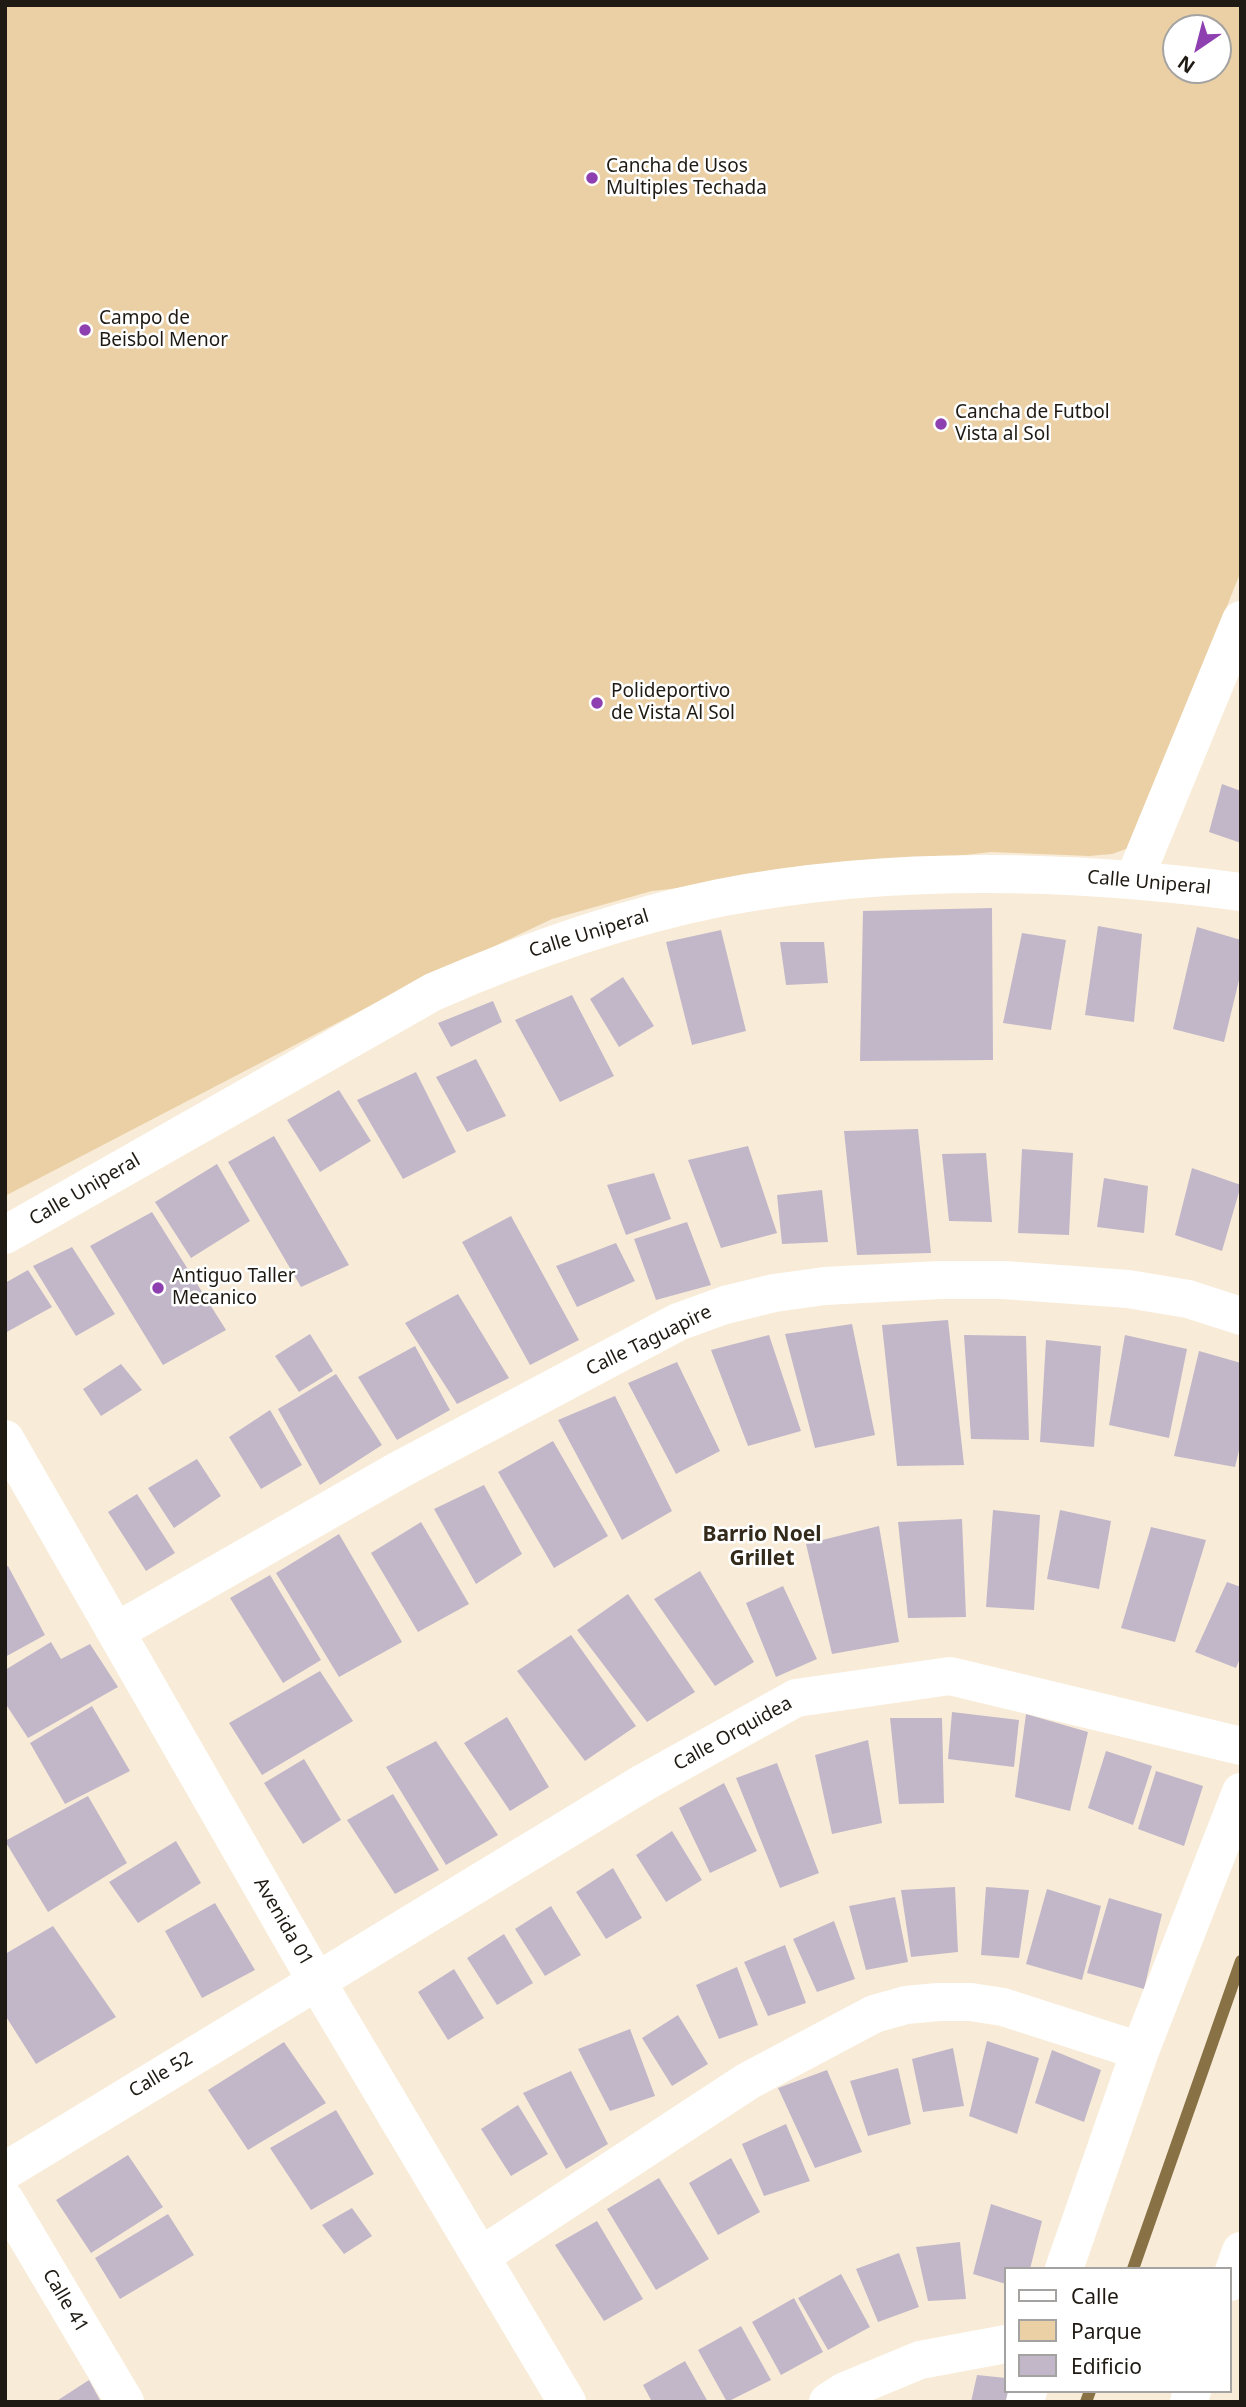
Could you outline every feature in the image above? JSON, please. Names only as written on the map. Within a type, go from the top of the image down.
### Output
[{"type":"street","points":[[1133,880],[1241,620]]},
{"type":"street","name":"Calle Uniperal","points":[[5,1235],[433,992],[501,962],[644,916],[719,898],[808,885],[948,875],[1055,875],[1161,881],[1241,892]]},
{"type":"street","name":"Calle Taguapire","points":[[117,1631],[399,1469],[678,1322],[725,1305],[774,1293],[825,1286],[940,1280],[1004,1280],[1128,1289],[1188,1299],[1241,1315]]},
{"type":"street","name":"Avenida 01","points":[[5,1439],[317,1982],[567,2402]]},
{"type":"street","name":"Calle Orquidea","points":[[317,1982],[643,1783],[796,1698],[950,1676],[1241,1746]]},
{"type":"street","points":[[1065,2267],[1140,2051],[1241,1792]]},
{"type":"street","name":"Calle 52","points":[[5,2171],[317,1982]]},
{"type":"street","points":[[481,2256],[748,2081],[874,2014],[906,2005],[938,2001],[971,2002],[1003,2007],[1140,2051]]},
{"type":"street","name":"Calle 41","points":[[5,2200],[125,2402]]},
{"type":"street","points":[[1232,2276],[1241,2251]]},
{"type":"street","points":[[828,2402],[845,2391],[920,2360],[1004,2344]]},
{"type":"green space","name":"Polideportivo de Vista Al Sol","points":[[5,5],[1241,5],[1241,571],[1136,835],[1126,849],[1112,854],[1089,856],[991,852],[652,891],[552,919],[387,997],[5,1196]]},
{"type":"building","points":[[1222,784],[1241,791],[1241,843],[1209,832]]},
{"type":"building","points":[[992,908],[993,1060],[860,1061],[863,911]]},
{"type":"building","points":[[1098,926],[1142,934],[1134,1022],[1085,1015]]},
{"type":"building","points":[[1197,927],[1241,940],[1241,972],[1224,1042],[1173,1029]]},
{"type":"building","points":[[721,930],[746,1031],[692,1045],[666,942]]},
{"type":"building","points":[[1022,933],[1066,940],[1051,1030],[1003,1023]]},
{"type":"building","points":[[780,942],[824,942],[828,983],[786,985]]},
{"type":"building","points":[[623,977],[654,1026],[619,1047],[590,999]]},
{"type":"building","points":[[572,995],[614,1076],[560,1102],[515,1020]]},
{"type":"building","points":[[493,1001],[502,1022],[451,1047],[438,1023]]},
{"type":"building","points":[[476,1059],[506,1116],[467,1132],[436,1077]]},
{"type":"building","points":[[416,1072],[456,1152],[403,1179],[357,1100]]},
{"type":"building","points":[[339,1090],[371,1141],[320,1172],[287,1120]]},
{"type":"building","points":[[918,1129],[931,1253],[857,1255],[844,1131]]},
{"type":"building","points":[[274,1136],[349,1265],[301,1287],[228,1162]]},
{"type":"building","points":[[748,1146],[777,1233],[721,1248],[688,1160]]},
{"type":"building","points":[[1022,1149],[1073,1153],[1069,1235],[1018,1233]]},
{"type":"building","points":[[986,1153],[992,1222],[949,1221],[942,1154]]},
{"type":"building","points":[[217,1164],[250,1221],[191,1258],[155,1202]]},
{"type":"building","points":[[1192,1168],[1241,1185],[1222,1251],[1175,1235]]},
{"type":"building","points":[[654,1173],[671,1219],[626,1235],[607,1185]]},
{"type":"building","points":[[1104,1178],[1148,1186],[1144,1233],[1097,1227]]},
{"type":"building","points":[[822,1190],[828,1242],[782,1244],[777,1195]]},
{"type":"building","name":"Antiguo Taller Mecanico","points":[[152,1212],[226,1330],[163,1365],[90,1246]]},
{"type":"building","points":[[511,1216],[579,1340],[530,1365],[462,1242]]},
{"type":"building","points":[[687,1222],[711,1285],[656,1300],[634,1239]]},
{"type":"building","points":[[616,1243],[635,1281],[577,1307],[556,1266]]},
{"type":"building","points":[[72,1247],[115,1314],[76,1336],[33,1266]]},
{"type":"building","points":[[28,1270],[52,1307],[5,1333],[5,1283]]},
{"type":"building","points":[[458,1294],[509,1378],[457,1404],[405,1323]]},
{"type":"building","points":[[948,1320],[964,1465],[897,1466],[882,1325]]},
{"type":"building","points":[[852,1324],[875,1435],[815,1448],[785,1334]]},
{"type":"building","points":[[310,1334],[333,1371],[299,1392],[275,1356]]},
{"type":"building","points":[[769,1335],[801,1431],[748,1446],[711,1350]]},
{"type":"building","points":[[964,1335],[1026,1336],[1029,1440],[971,1439]]},
{"type":"building","points":[[1125,1335],[1187,1349],[1169,1438],[1109,1425]]},
{"type":"building","points":[[1046,1340],[1101,1346],[1094,1447],[1040,1442]]},
{"type":"building","points":[[415,1346],[450,1410],[397,1440],[358,1377]]},
{"type":"building","points":[[1199,1351],[1241,1363],[1241,1442],[1235,1467],[1174,1456]]},
{"type":"building","points":[[677,1362],[720,1451],[676,1474],[628,1383]]},
{"type":"building","points":[[121,1364],[142,1390],[101,1416],[83,1389]]},
{"type":"building","points":[[336,1374],[382,1445],[320,1485],[278,1409]]},
{"type":"building","points":[[615,1396],[672,1511],[622,1540],[558,1420]]},
{"type":"building","points":[[270,1410],[302,1465],[261,1489],[229,1437]]},
{"type":"building","points":[[553,1441],[608,1536],[554,1568],[498,1472]]},
{"type":"building","points":[[197,1459],[221,1496],[174,1528],[148,1488]]},
{"type":"building","points":[[484,1485],[522,1554],[476,1584],[434,1509]]},
{"type":"building","points":[[137,1494],[175,1553],[146,1571],[108,1512]]},
{"type":"building","points":[[993,1510],[1040,1515],[1034,1610],[986,1607]]},
{"type":"building","points":[[1060,1510],[1111,1521],[1099,1589],[1047,1579]]},
{"type":"building","points":[[962,1519],[966,1617],[908,1618],[898,1522]]},
{"type":"building","points":[[421,1522],[469,1604],[418,1632],[371,1553]]},
{"type":"building","points":[[879,1526],[899,1642],[832,1654],[806,1544]]},
{"type":"building","points":[[1151,1527],[1206,1540],[1175,1642],[1121,1628]]},
{"type":"building","points":[[339,1534],[402,1642],[339,1677],[276,1573]]},
{"type":"building","points":[[8,1566],[45,1635],[5,1657],[5,1567]]},
{"type":"building","points":[[700,1571],[754,1662],[715,1686],[654,1599]]},
{"type":"building","points":[[270,1575],[321,1660],[283,1683],[230,1598]]},
{"type":"building","points":[[1227,1582],[1241,1587],[1241,1656],[1236,1668],[1195,1652]]},
{"type":"building","points":[[783,1586],[817,1659],[776,1677],[746,1603]]},
{"type":"building","points":[[628,1594],[695,1692],[647,1722],[577,1630]]},
{"type":"building","points":[[571,1635],[636,1726],[585,1761],[517,1671]]},
{"type":"building","points":[[51,1642],[61,1659],[90,1644],[118,1687],[28,1738],[5,1703],[5,1670]]},
{"type":"building","points":[[320,1671],[353,1721],[262,1775],[229,1723]]},
{"type":"building","points":[[92,1706],[130,1771],[65,1804],[30,1743]]},
{"type":"building","points":[[952,1712],[1019,1720],[1014,1767],[948,1759]]},
{"type":"building","points":[[1026,1714],[1088,1732],[1070,1811],[1015,1797]]},
{"type":"building","points":[[507,1717],[549,1787],[510,1811],[464,1743]]},
{"type":"building","points":[[890,1718],[942,1718],[944,1803],[899,1804]]},
{"type":"building","points":[[868,1740],[882,1823],[832,1834],[815,1755]]},
{"type":"building","points":[[436,1741],[498,1835],[446,1865],[386,1767]]},
{"type":"building","points":[[1106,1751],[1152,1766],[1133,1825],[1088,1808]]},
{"type":"building","points":[[304,1759],[341,1820],[303,1844],[264,1783]]},
{"type":"building","points":[[777,1763],[819,1873],[780,1888],[736,1778]]},
{"type":"building","points":[[1156,1771],[1203,1786],[1184,1846],[1138,1829]]},
{"type":"building","points":[[724,1783],[757,1851],[710,1873],[679,1808]]},
{"type":"building","points":[[393,1794],[439,1870],[395,1894],[347,1820]]},
{"type":"building","points":[[88,1796],[127,1863],[48,1912],[5,1841]]},
{"type":"building","points":[[672,1831],[702,1880],[666,1902],[636,1855]]},
{"type":"building","points":[[176,1841],[201,1883],[138,1923],[109,1882]]},
{"type":"building","points":[[613,1868],[642,1918],[606,1939],[576,1892]]},
{"type":"building","points":[[955,1887],[958,1952],[911,1957],[901,1890]]},
{"type":"building","points":[[986,1887],[1029,1890],[1019,1958],[981,1955]]},
{"type":"building","points":[[1047,1889],[1101,1906],[1082,1980],[1026,1964]]},
{"type":"building","points":[[895,1897],[908,1962],[866,1970],[849,1906]]},
{"type":"building","points":[[1109,1898],[1162,1914],[1144,1989],[1087,1973]]},
{"type":"building","points":[[215,1903],[255,1970],[202,1998],[165,1931]]},
{"type":"building","points":[[551,1906],[581,1955],[545,1976],[515,1929]]},
{"type":"building","points":[[834,1921],[855,1979],[817,1992],[793,1939]]},
{"type":"building","points":[[53,1926],[116,2017],[36,2064],[5,2015],[5,1954]]},
{"type":"building","points":[[504,1934],[533,1983],[497,2005],[467,1958]]},
{"type":"building","points":[[785,1945],[806,2003],[768,2016],[744,1962]]},
{"type":"building","points":[[737,1967],[758,2025],[719,2039],[696,1985]]},
{"type":"building","points":[[454,1969],[484,2018],[448,2040],[418,1992]]},
{"type":"building","points":[[678,2015],[708,2064],[672,2086],[642,2038]]},
{"type":"building","points":[[630,2029],[655,2096],[610,2111],[578,2049]]},
{"type":"building","points":[[987,2041],[1039,2058],[1017,2134],[969,2116]]},
{"type":"building","points":[[284,2042],[326,2103],[248,2150],[208,2090]]},
{"type":"building","points":[[953,2048],[964,2106],[923,2112],[912,2059]]},
{"type":"building","points":[[1052,2050],[1101,2070],[1084,2122],[1035,2103]]},
{"type":"building","points":[[898,2068],[911,2124],[868,2136],[850,2081]]},
{"type":"building","points":[[827,2070],[862,2152],[815,2168],[778,2088]]},
{"type":"building","points":[[571,2071],[608,2144],[566,2169],[523,2093]]},
{"type":"building","points":[[518,2105],[548,2154],[511,2176],[481,2129]]},
{"type":"building","points":[[336,2110],[374,2174],[311,2210],[270,2148]]},
{"type":"building","points":[[786,2124],[810,2181],[764,2196],[742,2144]]},
{"type":"building","points":[[128,2155],[163,2207],[91,2253],[56,2200]]},
{"type":"building","points":[[731,2158],[760,2212],[718,2235],[689,2183]]},
{"type":"building","points":[[659,2178],[709,2259],[656,2290],[607,2209]]},
{"type":"building","points":[[991,2204],[1042,2221],[1030,2267],[1004,2267],[1004,2283],[973,2274]]},
{"type":"building","points":[[352,2208],[372,2236],[344,2254],[322,2225]]},
{"type":"building","points":[[168,2214],[194,2255],[120,2299],[95,2258]]},
{"type":"building","points":[[597,2221],[643,2299],[604,2321],[555,2245]]},
{"type":"building","points":[[960,2242],[966,2299],[928,2301],[916,2247]]},
{"type":"building","points":[[899,2253],[919,2307],[878,2322],[856,2269]]},
{"type":"building","points":[[841,2274],[870,2327],[828,2350],[798,2298]]},
{"type":"building","points":[[794,2298],[823,2352],[781,2375],[752,2322]]},
{"type":"building","points":[[741,2326],[771,2380],[727,2402],[698,2350]]},
{"type":"building","points":[[685,2361],[708,2402],[652,2402],[643,2385]]},
{"type":"building","points":[[977,2375],[1004,2378],[1004,2393],[1012,2393],[1010,2402],[971,2402]]},
{"type":"building","points":[[89,2380],[101,2402],[55,2402]]},
{"type":"waterway","points":[[1134,2267],[1241,1961]]},
{"type":"waterway","points":[[1086,2402],[1089,2393]]},
{"type":"place","name":"Cancha de Usos Multiples Techada","points":[[592,178]]},
{"type":"place","name":"Campo de Beisbol Menor","points":[[85,330]]},
{"type":"place","name":"Cancha de Futbol Vista al Sol","points":[[941,424]]},
{"type":"place","name":"Polideportivo de Vista Al Sol","points":[[597,703]]},
{"type":"place","name":"Antiguo Taller Mecanico","points":[[158,1288]]},
{"type":"district","name":"Barrio Noel Grillet","points":[[762,1547]]}]
